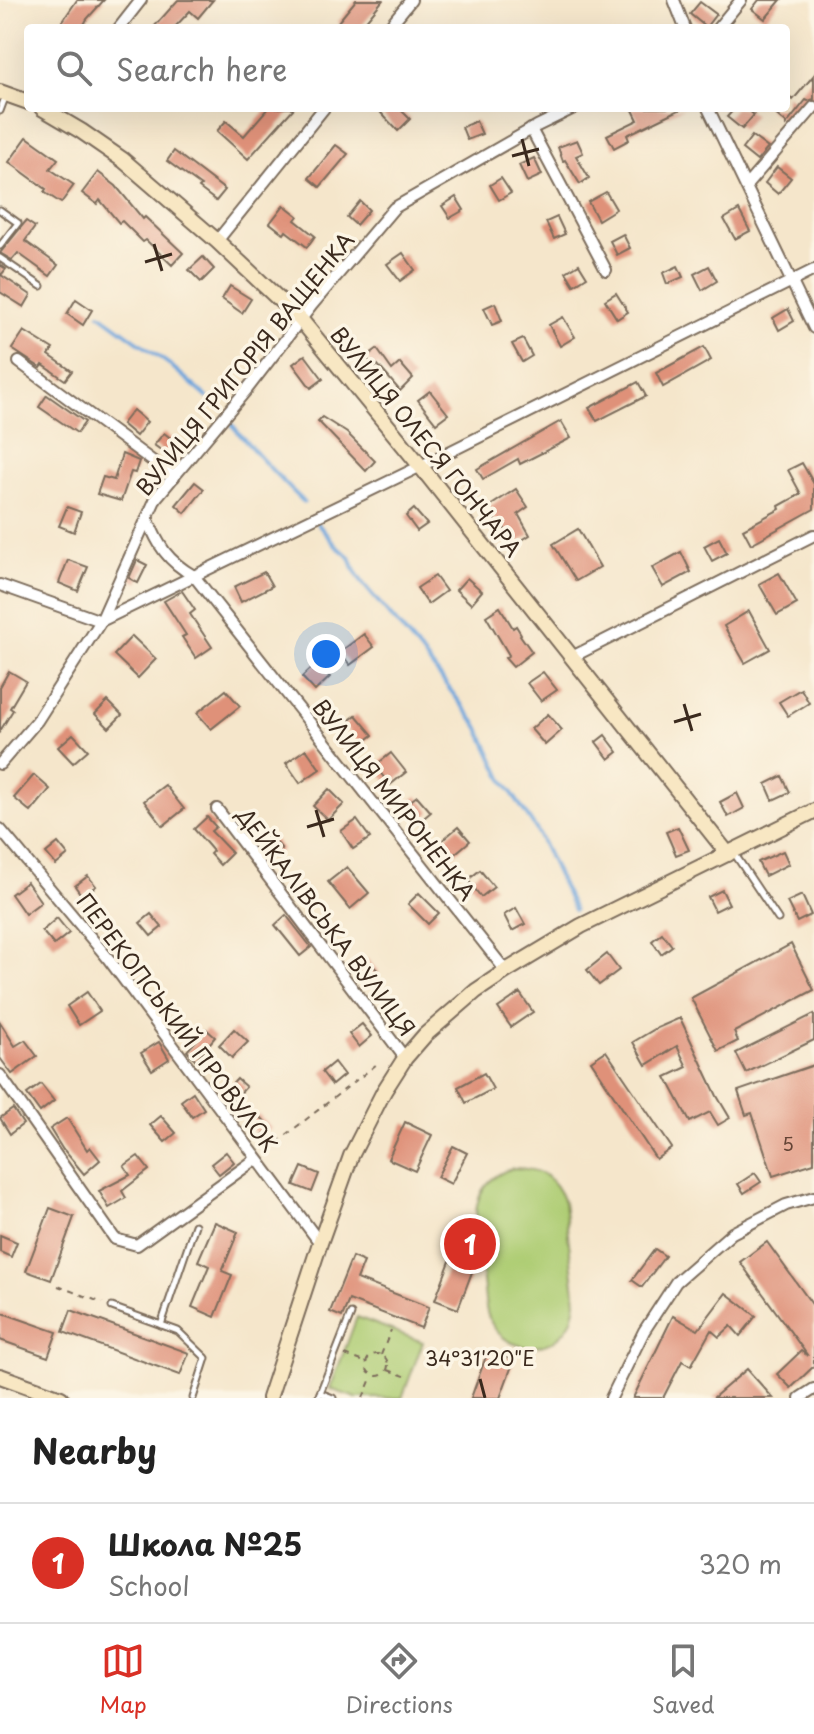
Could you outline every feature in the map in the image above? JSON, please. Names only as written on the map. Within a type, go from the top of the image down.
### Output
[{"type":"main road","points":[[3,93],[24,101]]},
{"type":"main road","name":"ВУЛИЦЯ ОЛЕСЯ ГОНЧАРА","points":[[54,112],[123,160],[217,241],[301,320],[730,853]]},
{"type":"main road","points":[[269,1398],[351,1156],[384,1091],[405,1058],[435,1026],[476,991],[506,971],[581,926],[814,811]]},
{"type":"main road","points":[[0,1376],[61,1398]]},
{"type":"street","points":[[122,24],[141,0]]},
{"type":"street","points":[[391,24],[411,0]]},
{"type":"street","points":[[674,0],[683,24]]},
{"type":"street","points":[[721,24],[741,0]]},
{"type":"street","points":[[746,186],[814,107]]},
{"type":"street","points":[[217,241],[321,112]]},
{"type":"street","name":"ВУЛИЦЯ ГРИГОРІЯ ВАЩЕНКА","points":[[0,764],[37,721],[101,621],[156,498],[394,208],[566,112]]},
{"type":"street","points":[[710,112],[814,328]]},
{"type":"street","points":[[531,129],[606,270]]},
{"type":"street","points":[[0,585],[101,621],[814,270]]},
{"type":"street","points":[[19,362],[174,477]]},
{"type":"street","name":"ВУЛИЦЯ МИРОНЕНКА","points":[[147,518],[157,543],[177,567],[194,576],[506,971]]},
{"type":"street","points":[[572,657],[814,535]]},
{"type":"street","name":"ДЕЙКАЛІВСЬКА ВУЛИЦЯ","points":[[217,809],[405,1058]]},
{"type":"street","name":"ПЕРЕКОПСЬКИЙ ПРОВУЛОК","points":[[0,829],[107,957],[320,1243]]},
{"type":"street","points":[[0,1075],[115,1239],[137,1245],[256,1159]]},
{"type":"street","points":[[611,1398],[644,1331],[676,1282],[732,1233],[786,1205],[814,1197]]},
{"type":"street","points":[[800,1398],[814,1389]]},
{"type":"lane","points":[[0,111],[3,93]]},
{"type":"lane","points":[[0,210],[18,223],[0,246]]},
{"type":"lane","points":[[0,258],[41,286]]},
{"type":"lane","points":[[730,853],[778,919]]},
{"type":"lane","points":[[161,1325],[195,1225]]},
{"type":"lane","points":[[112,1307],[178,1331],[206,1358],[193,1398]]},
{"type":"lane","points":[[333,1398],[319,1396],[351,1314]]},
{"type":"path","points":[[256,1159],[377,1064]]},
{"type":"path","points":[[58,1286],[112,1307]]},
{"type":"path","points":[[381,1355],[391,1330]]},
{"type":"path","points":[[336,1352],[367,1362]]},
{"type":"path","points":[[374,1355],[381,1355],[386,1359],[387,1370],[379,1376],[373,1375],[367,1369],[367,1362],[374,1355]]},
{"type":"path","points":[[387,1370],[410,1378]]},
{"type":"path","points":[[363,1398],[373,1375]]},
{"type":"green space","points":[[513,1168],[539,1172],[551,1180],[564,1202],[575,1307],[571,1322],[561,1335],[539,1346],[527,1347],[505,1338],[496,1330],[485,1305],[477,1204],[487,1184]]},
{"type":"green space","points":[[357,1317],[423,1342],[402,1398],[356,1398],[330,1389]]},
{"type":"building","points":[[77,0],[104,0],[84,24],[62,22]]},
{"type":"building","points":[[178,0],[213,0],[198,18],[190,11],[178,24],[157,24]]},
{"type":"building","points":[[356,0],[383,0],[363,24],[338,22]]},
{"type":"building","points":[[759,0],[781,0],[765,19],[752,9]]},
{"type":"building","points":[[700,2],[716,14],[708,24],[702,24],[690,14]]},
{"type":"building","points":[[814,75],[814,99],[806,100],[786,125],[773,112],[790,112],[790,98],[793,100]]},
{"type":"building","points":[[265,112],[290,112],[248,159],[217,131],[226,121],[244,136]]},
{"type":"building","points":[[403,112],[410,119],[398,131],[381,113]]},
{"type":"building","points":[[634,112],[675,112],[627,135],[629,140],[614,148],[607,135],[638,120]]},
{"type":"building","points":[[731,112],[751,112],[754,115],[742,129],[727,117]]},
{"type":"building","points":[[476,121],[482,134],[467,140],[462,127]]},
{"type":"building","points":[[752,136],[768,148],[757,161],[742,149]]},
{"type":"building","points":[[27,137],[58,159],[50,169],[74,185],[61,203],[9,162]]},
{"type":"building","points":[[577,140],[583,153],[576,156],[589,178],[580,184],[563,161],[558,147]]},
{"type":"building","points":[[336,145],[348,154],[320,187],[309,178]]},
{"type":"building","points":[[174,151],[225,190],[216,201],[167,161]]},
{"type":"building","points":[[534,158],[542,175],[527,182],[519,165]]},
{"type":"building","points":[[777,167],[791,178],[778,194],[765,183]]},
{"type":"building","points":[[98,172],[116,186],[143,219],[145,217],[183,253],[172,265],[146,240],[143,242],[122,221],[119,223],[100,200],[97,204],[82,193]]},
{"type":"building","points":[[501,178],[511,193],[499,200],[490,185]]},
{"type":"building","points":[[606,192],[616,209],[598,220],[588,202]]},
{"type":"building","points":[[456,197],[464,210],[450,218],[442,206]]},
{"type":"building","points":[[360,201],[369,210],[356,225],[347,217]]},
{"type":"building","points":[[284,205],[298,216],[295,220],[315,236],[307,247],[270,223]]},
{"type":"building","points":[[739,210],[750,231],[735,239],[724,219]]},
{"type":"building","points":[[557,217],[565,234],[554,239],[546,222]]},
{"type":"building","points":[[26,221],[35,227],[25,241],[58,265],[50,276],[18,253],[12,260],[0,253]]},
{"type":"building","points":[[623,234],[630,248],[617,255],[610,241]]},
{"type":"building","points":[[403,253],[415,270],[400,281],[387,264]]},
{"type":"building","points":[[203,257],[214,269],[201,282],[189,270]]},
{"type":"building","points":[[579,264],[587,277],[574,285],[566,272]]},
{"type":"building","points":[[0,265],[6,269],[1,275],[31,295],[24,307],[0,292]]},
{"type":"building","points":[[678,266],[683,277],[667,284],[663,273]]},
{"type":"building","points":[[709,266],[717,281],[702,290],[694,274]]},
{"type":"building","points":[[230,286],[251,299],[242,313],[222,299]]},
{"type":"building","points":[[616,293],[628,312],[617,319],[605,300]]},
{"type":"building","points":[[76,299],[92,310],[83,325],[67,314]]},
{"type":"building","points":[[495,303],[502,321],[492,325],[484,308]]},
{"type":"building","points":[[788,309],[794,321],[779,330],[773,318]]},
{"type":"building","points":[[563,317],[575,337],[560,346],[549,325]]},
{"type":"building","points":[[24,331],[53,349],[49,355],[72,371],[65,380],[12,349]]},
{"type":"building","points":[[523,339],[532,356],[522,362],[512,344]]},
{"type":"building","points":[[704,347],[711,360],[663,387],[656,373]]},
{"type":"building","points":[[377,349],[392,370],[400,363],[413,378],[400,391],[378,365],[374,368],[366,357]]},
{"type":"building","points":[[305,355],[323,379],[311,388],[293,364]]},
{"type":"building","points":[[638,382],[646,396],[597,421],[589,408]]},
{"type":"building","points":[[430,391],[448,414],[436,423],[418,400]]},
{"type":"building","points":[[47,395],[85,422],[77,433],[39,407]]},
{"type":"building","points":[[133,410],[147,422],[136,436],[122,424]]},
{"type":"building","points":[[322,417],[347,433],[375,461],[366,471],[318,421]]},
{"type":"building","points":[[561,421],[571,438],[520,464],[518,459],[483,479],[477,469]]},
{"type":"building","points":[[164,433],[177,443],[168,455],[154,445]]},
{"type":"building","points":[[122,454],[139,461],[135,473],[131,472],[121,501],[97,494],[103,477],[114,480]]},
{"type":"building","points":[[802,463],[814,484],[814,509],[751,544],[743,529],[801,494],[788,470]]},
{"type":"building","points":[[195,482],[204,489],[185,513],[176,505]]},
{"type":"building","points":[[516,489],[528,507],[518,514],[530,535],[514,545],[502,524],[499,526],[487,508]]},
{"type":"building","points":[[67,507],[81,512],[74,532],[59,526]]},
{"type":"building","points":[[414,509],[427,524],[417,531],[406,516]]},
{"type":"building","points":[[578,529],[600,567],[576,581],[553,544]]},
{"type":"building","points":[[719,538],[727,553],[712,561],[704,546]]},
{"type":"building","points":[[681,552],[691,572],[663,587],[652,568]]},
{"type":"building","points":[[68,560],[88,567],[78,591],[59,583]]},
{"type":"building","points":[[137,560],[147,565],[138,583],[129,578]]},
{"type":"building","points":[[264,572],[272,586],[241,602],[234,587]]},
{"type":"building","points":[[779,573],[797,604],[777,615],[759,584]]},
{"type":"building","points":[[435,576],[446,591],[428,604],[417,588]]},
{"type":"building","points":[[467,578],[482,591],[471,604],[456,590]]},
{"type":"building","points":[[182,591],[195,610],[190,614],[212,647],[196,658],[182,637],[186,635],[164,601]]},
{"type":"building","points":[[500,607],[532,652],[513,667],[505,658],[509,655],[486,616]]},
{"type":"building","points":[[749,611],[770,649],[745,663],[724,626]]},
{"type":"building","points":[[364,634],[374,647],[350,665],[340,652]]},
{"type":"building","points":[[132,636],[156,659],[138,678],[114,655]]},
{"type":"building","points":[[317,663],[330,677],[315,691],[302,677]]},
{"type":"building","points":[[9,671],[26,681],[0,731],[0,687]]},
{"type":"building","points":[[543,672],[557,690],[541,701],[527,683]]},
{"type":"building","points":[[801,689],[809,703],[788,716],[779,702]]},
{"type":"building","points":[[226,690],[240,706],[211,729],[197,713]]},
{"type":"building","points":[[108,701],[122,715],[109,728],[95,714]]},
{"type":"building","points":[[548,714],[562,730],[545,745],[531,729]]},
{"type":"building","points":[[356,715],[373,735],[360,745],[344,725]]},
{"type":"building","points":[[73,734],[88,750],[73,763],[58,747]]},
{"type":"building","points":[[605,735],[618,752],[609,759],[596,742]]},
{"type":"building","points":[[306,749],[320,769],[300,783],[286,763]]},
{"type":"building","points":[[391,753],[406,772],[390,785],[375,766]]},
{"type":"building","points":[[34,775],[50,789],[31,812],[14,798]]},
{"type":"building","points":[[782,776],[790,792],[773,800],[766,784]]},
{"type":"building","points":[[165,785],[184,809],[163,826],[144,801]]},
{"type":"building","points":[[329,789],[344,804],[328,820],[313,806]]},
{"type":"building","points":[[737,793],[744,808],[728,817],[720,802]]},
{"type":"building","points":[[417,796],[431,812],[419,822],[405,805]]},
{"type":"building","points":[[207,817],[216,827],[211,831],[232,853],[220,865],[210,854],[213,851],[194,829]]},
{"type":"building","points":[[357,820],[370,838],[353,849],[341,831]]},
{"type":"building","points":[[458,827],[470,841],[451,857],[439,843]]},
{"type":"building","points":[[678,827],[689,850],[676,855],[666,832]]},
{"type":"building","points":[[270,835],[282,849],[270,858],[259,844]]},
{"type":"building","points":[[58,843],[68,855],[56,865],[46,853]]},
{"type":"building","points":[[783,851],[789,864],[765,876],[758,862]]},
{"type":"building","points":[[347,867],[369,893],[350,909],[328,882]]},
{"type":"building","points":[[480,870],[494,887],[481,897],[468,880]]},
{"type":"building","points":[[88,876],[96,886],[82,896],[75,886]]},
{"type":"building","points":[[27,882],[41,902],[25,914],[11,894]]},
{"type":"building","points":[[722,890],[729,904],[715,911],[708,897]]},
{"type":"building","points":[[419,893],[439,913],[428,924],[408,904]]},
{"type":"building","points":[[802,895],[811,915],[797,922],[787,902]]},
{"type":"building","points":[[516,908],[525,924],[512,931],[504,915]]},
{"type":"building","points":[[151,914],[162,927],[151,936],[140,923]]},
{"type":"building","points":[[286,915],[311,947],[300,956],[275,925]]},
{"type":"building","points":[[57,918],[69,933],[54,945],[42,931]]},
{"type":"building","points":[[662,933],[672,946],[661,954],[652,941]]},
{"type":"building","points":[[791,944],[814,990],[734,1032],[738,1041],[718,1051],[691,998]]},
{"type":"building","points":[[607,954],[619,970],[599,985],[587,970]]},
{"type":"building","points":[[367,959],[379,972],[368,982],[356,969]]},
{"type":"building","points":[[87,992],[100,1011],[79,1025],[67,1006]]},
{"type":"building","points":[[520,993],[533,1012],[511,1027],[498,1008]]},
{"type":"building","points":[[814,1014],[814,1040],[746,1073],[736,1053]]},
{"type":"building","points":[[680,1018],[730,1118],[718,1125],[710,1112],[690,1122],[666,1077],[687,1067],[677,1046],[646,1065],[633,1042]]},
{"type":"building","points":[[0,1022],[15,1046],[25,1040],[37,1056],[12,1074],[0,1058]]},
{"type":"building","points":[[362,1024],[372,1036],[359,1047],[349,1034]]},
{"type":"building","points":[[206,1029],[215,1037],[196,1060],[187,1051]]},
{"type":"building","points":[[234,1029],[248,1042],[232,1058],[219,1045]]},
{"type":"building","points":[[159,1042],[169,1059],[152,1070],[141,1053]]},
{"type":"building","points":[[606,1051],[672,1148],[656,1159],[591,1061]]},
{"type":"building","points":[[334,1062],[344,1075],[332,1085],[322,1072]]},
{"type":"building","points":[[814,1065],[814,1163],[773,1176],[752,1113],[746,1115],[738,1091]]},
{"type":"building","points":[[484,1073],[493,1089],[466,1103],[458,1087]]},
{"type":"building","points":[[237,1079],[246,1087],[234,1100],[225,1092]]},
{"type":"building","points":[[41,1084],[54,1101],[40,1112],[27,1094]]},
{"type":"building","points":[[193,1092],[204,1109],[192,1117],[181,1101]]},
{"type":"building","points":[[13,1109],[23,1124],[10,1134],[0,1118]]},
{"type":"building","points":[[258,1114],[271,1128],[260,1138],[247,1123]]},
{"type":"building","points":[[161,1116],[176,1133],[165,1142],[150,1125]]},
{"type":"building","points":[[67,1118],[87,1150],[90,1147],[100,1160],[84,1174],[50,1129]]},
{"type":"building","points":[[405,1122],[432,1135],[415,1171],[388,1159]]},
{"type":"building","points":[[453,1146],[467,1153],[451,1184],[437,1177]]},
{"type":"building","points":[[226,1152],[234,1162],[219,1174],[211,1164]]},
{"type":"building","points":[[138,1156],[149,1170],[122,1191],[126,1198],[109,1208],[99,1191],[130,1175],[124,1166]]},
{"type":"building","points":[[302,1167],[319,1174],[312,1192],[294,1185]]},
{"type":"building","points":[[755,1173],[761,1182],[744,1193],[738,1184]]},
{"type":"building","points":[[50,1208],[74,1217],[51,1280],[26,1271]]},
{"type":"building","points":[[215,1222],[238,1232],[222,1271],[232,1275],[215,1317],[192,1307],[209,1266],[198,1261]]},
{"type":"building","points":[[0,1235],[17,1242],[11,1257],[0,1252]]},
{"type":"building","points":[[767,1242],[814,1307],[814,1366],[791,1388],[777,1374],[801,1351],[808,1356],[740,1262]]},
{"type":"building","points":[[655,1249],[665,1256],[642,1287],[632,1280]]},
{"type":"building","points":[[452,1256],[475,1264],[458,1309],[435,1300]]},
{"type":"building","points":[[352,1257],[364,1262],[357,1279],[429,1307],[421,1328],[349,1300],[342,1317],[330,1312]]},
{"type":"building","points":[[726,1293],[756,1316],[740,1336],[731,1326],[719,1337],[711,1330],[691,1366],[682,1361],[663,1398],[633,1398],[673,1316],[698,1330]]},
{"type":"building","points":[[71,1310],[189,1353],[180,1375],[63,1332]]},
{"type":"building","points":[[0,1312],[57,1332],[48,1357],[0,1340]]},
{"type":"building","points":[[488,1351],[514,1360],[500,1398],[471,1398]]},
{"type":"building","points":[[747,1369],[773,1398],[713,1398]]},
{"type":"waterway","points":[[100,314],[170,365],[207,397]]},
{"type":"waterway","points":[[229,421],[304,502]]},
{"type":"waterway","points":[[317,523],[350,557],[364,585],[478,726],[502,778],[536,829],[574,910]]},
{"type":"place","name":"Школа №25","points":[[470,1244]]}]
